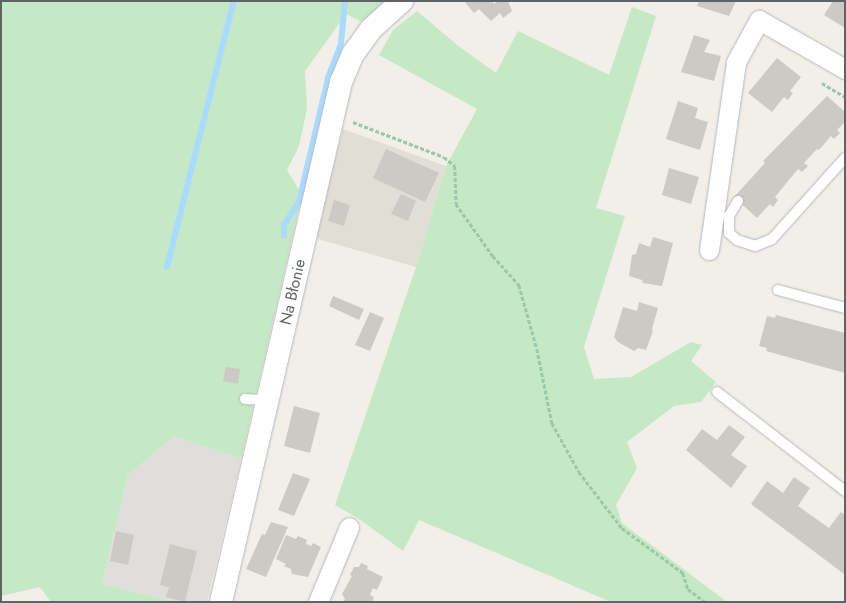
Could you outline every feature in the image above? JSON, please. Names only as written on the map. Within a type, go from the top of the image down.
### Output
[{"type":"street","name":"Na Błonie","points":[[221,602],[341,82],[353,54],[371,29],[402,1]]},
{"type":"street","points":[[709,250],[736,62],[759,20],[845,69]]},
{"type":"street","points":[[318,602],[349,527]]},
{"type":"lane","points":[[738,201],[729,216],[729,233],[737,240],[756,246],[772,239],[845,158]]},
{"type":"lane","points":[[778,290],[845,308]]},
{"type":"lane","points":[[717,392],[845,491]]},
{"type":"lane","points":[[245,399],[267,400]]},
{"type":"path","points":[[822,83],[845,97]]},
{"type":"path","points":[[334,114],[444,157],[455,166],[456,204],[493,256],[520,285],[537,349],[552,423],[579,472],[622,528],[683,573],[688,589],[706,602]]},
{"type":"shaded area","points":[[343,129],[446,166],[416,267],[314,238]]},
{"type":"shaded area","points":[[174,436],[241,459],[207,602],[175,602],[102,584],[128,475]]},
{"type":"green space","points":[[1,1],[386,1],[364,23],[346,14],[305,71],[307,109],[299,146],[287,170],[302,195],[241,459],[174,436],[128,475],[102,584],[175,602],[51,602],[40,587],[1,596]]},
{"type":"green space","points":[[632,7],[656,16],[596,208],[625,216],[584,347],[594,379],[631,377],[691,342],[702,345],[691,361],[716,382],[701,402],[674,406],[627,442],[637,468],[616,505],[622,523],[727,602],[611,602],[419,520],[403,551],[359,519],[335,505],[416,267],[446,166],[477,109],[379,55],[393,30],[417,11],[457,45],[496,73],[518,31],[609,75]]},
{"type":"building","points":[[464,1],[492,1],[494,4],[498,1],[508,1],[512,11],[503,18],[500,13],[491,21],[479,9],[474,13]]},
{"type":"building","points":[[699,1],[736,1],[729,16],[697,6]]},
{"type":"building","points":[[833,1],[845,1],[845,28],[824,15]]},
{"type":"building","points":[[694,35],[710,40],[704,52],[721,56],[714,81],[681,72]]},
{"type":"building","points":[[777,58],[801,77],[790,91],[793,93],[788,100],[784,97],[772,112],[748,93]]},
{"type":"building","points":[[827,96],[845,112],[845,122],[837,130],[840,133],[834,139],[831,136],[819,150],[817,149],[804,163],[808,166],[802,172],[798,169],[775,197],[778,200],[773,207],[770,204],[757,218],[734,197],[765,163],[763,161]]},
{"type":"building","points":[[678,101],[698,108],[695,118],[708,122],[700,150],[666,139]]},
{"type":"building","points":[[386,149],[439,173],[425,202],[373,178]]},
{"type":"building","points":[[669,168],[699,177],[691,204],[662,195]]},
{"type":"building","points":[[401,194],[416,201],[408,221],[391,214]]},
{"type":"building","points":[[334,200],[350,205],[344,226],[328,221]]},
{"type":"building","points":[[653,237],[673,243],[662,286],[643,283],[642,280],[629,276],[632,255],[636,254],[639,243],[650,247]]},
{"type":"building","points":[[333,296],[364,309],[359,320],[329,306]]},
{"type":"building","points":[[639,302],[658,308],[652,329],[653,331],[646,350],[638,348],[634,351],[618,342],[614,337],[623,307],[637,311]]},
{"type":"building","points":[[370,312],[384,318],[370,351],[355,345]]},
{"type":"building","points":[[776,315],[845,333],[845,373],[766,351],[767,348],[759,346],[767,316],[775,318]]},
{"type":"building","points":[[226,367],[240,369],[238,384],[223,381]]},
{"type":"building","points":[[294,406],[320,413],[310,453],[284,446]]},
{"type":"building","points":[[729,425],[745,437],[731,455],[747,466],[731,488],[686,450],[702,429],[717,440]]},
{"type":"building","points":[[293,473],[310,479],[294,516],[278,510]]},
{"type":"building","points":[[794,477],[810,488],[798,506],[829,528],[841,512],[845,515],[844,574],[751,504],[767,481],[783,493]]},
{"type":"building","points":[[271,522],[288,527],[266,577],[246,569],[262,534],[265,535]]},
{"type":"building","points":[[116,531],[134,535],[128,565],[110,561]]},
{"type":"building","points":[[286,535],[296,539],[298,536],[307,540],[306,544],[311,546],[313,543],[321,547],[308,577],[292,574],[291,569],[284,566],[286,564],[276,559]]},
{"type":"building","points":[[170,544],[197,551],[185,602],[166,597],[169,587],[160,585]]},
{"type":"building","points":[[361,563],[368,566],[367,569],[383,577],[377,590],[373,588],[370,595],[374,597],[372,602],[343,602],[345,599],[342,594],[352,576],[350,575],[354,567],[359,567]]},
{"type":"waterway","points":[[167,267],[234,1]]},
{"type":"waterway","points":[[284,236],[284,225],[299,202],[328,78],[341,44],[345,1]]}]
